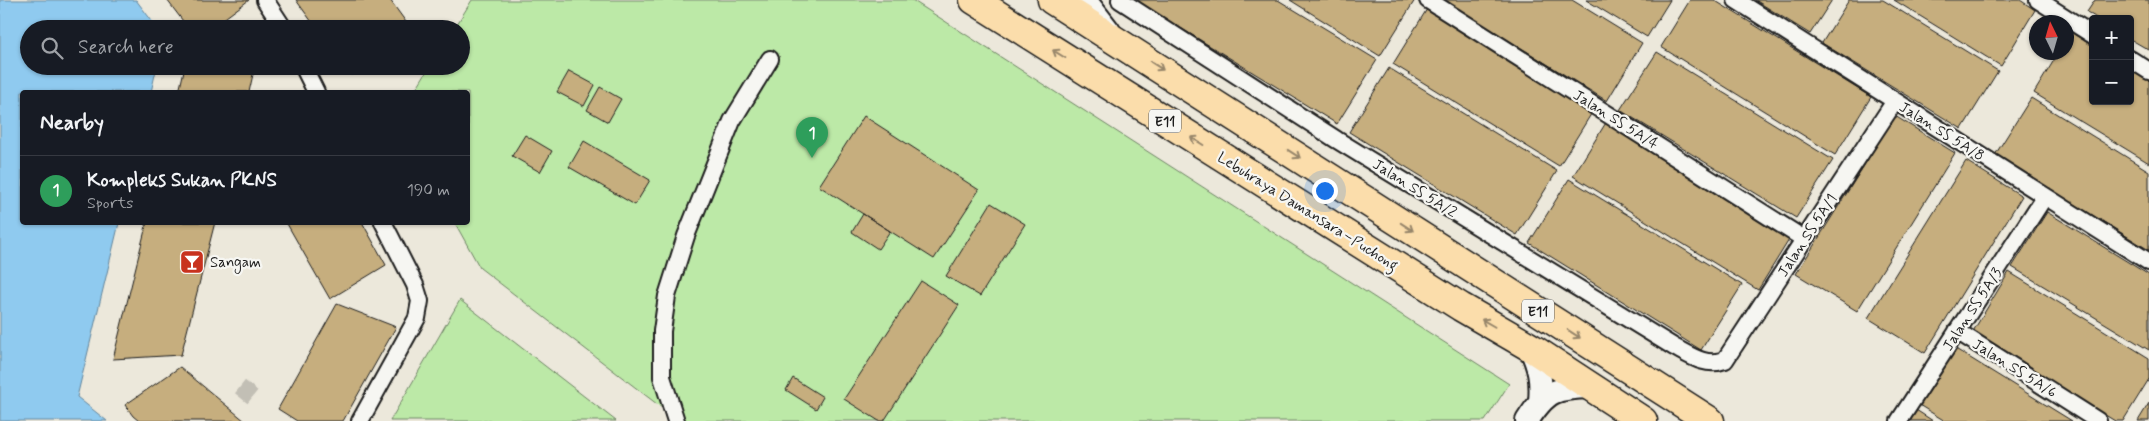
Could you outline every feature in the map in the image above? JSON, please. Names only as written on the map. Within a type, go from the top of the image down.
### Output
[{"type":"highway","name":"Lebuhraya Damansara–Puchong","points":[[974,0],[1461,307],[1530,347],[1643,421]]},
{"type":"highway","name":"E11","points":[[1052,0],[1710,421]]},
{"type":"street","points":[[264,0],[278,20]]},
{"type":"street","points":[[1086,0],[1116,40]]},
{"type":"street","name":"Jalan SS 5A/2","points":[[1120,0],[1337,140],[1526,257],[1674,347],[1705,363],[1716,364]]},
{"type":"street","name":"Jalan SS 5A/4","points":[[1428,0],[1804,239]]},
{"type":"street","name":"Jalan SS 5A/8","points":[[1736,0],[2149,262]]},
{"type":"street","points":[[2038,0],[2089,32]]},
{"type":"street","points":[[676,421],[662,377],[662,331],[667,296],[686,236],[732,121],[770,59]]},
{"type":"street","points":[[2132,60],[2149,71]]},
{"type":"street","points":[[308,75],[315,90]]},
{"type":"street","name":"Jalan SS 5A/1","points":[[1716,364],[1725,360],[1895,101]]},
{"type":"street","name":"Jalan SS 5A/3","points":[[1899,421],[2044,196]]},
{"type":"street","points":[[360,421],[417,318],[420,301],[415,285],[385,225]]},
{"type":"street","name":"Jalan SS 5A/6","points":[[1957,332],[2098,421]]},
{"type":"street","points":[[1530,347],[1539,366],[1542,381],[1533,415]]},
{"type":"street","points":[[1533,415],[1554,391],[1591,387]]},
{"type":"green space","points":[[472,0],[912,0],[1509,384],[1485,421],[679,421],[480,268],[456,225],[470,225],[470,90],[415,90],[424,75],[470,75],[470,20],[460,20]]},
{"type":"green space","points":[[460,300],[616,421],[390,421]]},
{"type":"water","points":[[0,0],[136,0],[151,20],[20,20],[20,75],[155,75],[151,90],[20,90],[20,225],[119,225],[77,397],[107,421],[0,421]]},
{"type":"building","points":[[167,0],[249,0],[222,20],[182,20]]},
{"type":"building","points":[[296,0],[390,0],[404,20],[310,20]]},
{"type":"building","points":[[1135,0],[1278,0],[1377,60],[1337,124]]},
{"type":"building","points":[[1290,0],[1415,0],[1380,56]]},
{"type":"building","points":[[1443,0],[1572,0],[1642,43],[1607,101]]},
{"type":"building","points":[[1586,0],[1670,0],[1647,37]]},
{"type":"building","points":[[1690,0],[1714,0],[1871,97],[1835,155],[1661,47]]},
{"type":"building","points":[[1755,0],[1832,0],[1810,34]]},
{"type":"building","points":[[1849,0],[1883,0],[1998,71],[1962,129],[1822,43]]},
{"type":"building","points":[[1894,0],[2020,0],[2035,10],[2032,15],[2029,15],[2029,20],[2001,66]]},
{"type":"building","points":[[2095,0],[2149,0],[2149,50],[2134,41],[2134,15],[2092,15],[2087,12]]},
{"type":"building","points":[[1427,9],[1593,111],[1559,166],[1393,64]]},
{"type":"building","points":[[2074,34],[2089,44],[2089,105],[2134,105],[2134,71],[2149,80],[2149,163],[2034,93],[2054,60],[2074,60]]},
{"type":"building","points":[[1657,52],[1833,160],[1796,218],[1620,110]]},
{"type":"building","points":[[1389,68],[1557,171],[1517,235],[1349,132]]},
{"type":"building","points":[[569,71],[595,85],[584,106],[557,92]]},
{"type":"building","points":[[183,75],[253,75],[249,90],[179,90]]},
{"type":"building","points":[[600,87],[621,99],[608,122],[587,110]]},
{"type":"building","points":[[2031,98],[2149,171],[2149,250],[1995,155]]},
{"type":"building","points":[[864,116],[979,190],[934,259],[819,186]]},
{"type":"building","points":[[1895,116],[1955,153],[1857,311],[1796,274]]},
{"type":"building","points":[[1607,121],[1792,235],[1758,290],[1573,176]]},
{"type":"building","points":[[525,135],[552,151],[540,172],[512,156]]},
{"type":"building","points":[[584,141],[650,180],[635,205],[569,167]]},
{"type":"building","points":[[1966,161],[2022,196],[1925,353],[1868,318]]},
{"type":"building","points":[[1569,179],[1742,285],[1701,350],[1529,243]]},
{"type":"building","points":[[991,203],[1025,224],[980,296],[946,276]]},
{"type":"building","points":[[2047,212],[2149,275],[2149,350],[2012,267]]},
{"type":"building","points":[[863,214],[890,231],[878,249],[852,232]]},
{"type":"building","points":[[146,225],[214,225],[181,355],[113,359]]},
{"type":"building","points":[[288,225],[364,225],[386,265],[330,299]]},
{"type":"building","points":[[2009,272],[2149,358],[2149,379],[2123,421],[2115,421],[1972,333]]},
{"type":"building","points":[[921,281],[959,305],[884,421],[879,421],[844,399]]},
{"type":"building","points":[[337,304],[396,327],[343,421],[297,421],[278,409]]},
{"type":"building","points":[[1954,348],[2072,421],[1945,421],[1919,405]]},
{"type":"building","points":[[180,367],[245,421],[139,421],[133,416],[125,405]]},
{"type":"building","points":[[793,378],[823,397],[816,409],[786,390]]},
{"type":"building","points":[[2149,403],[2149,421],[2138,421]]},
{"type":"building","points":[[1916,410],[1933,421],[1909,421]]},
{"type":"tunnel","points":[[240,387],[255,399]]},
{"type":"place","name":"Kompleks Sukan PKNS","points":[[812,158]]},
{"type":"place","name":"Sangam","points":[[192,262]]}]
